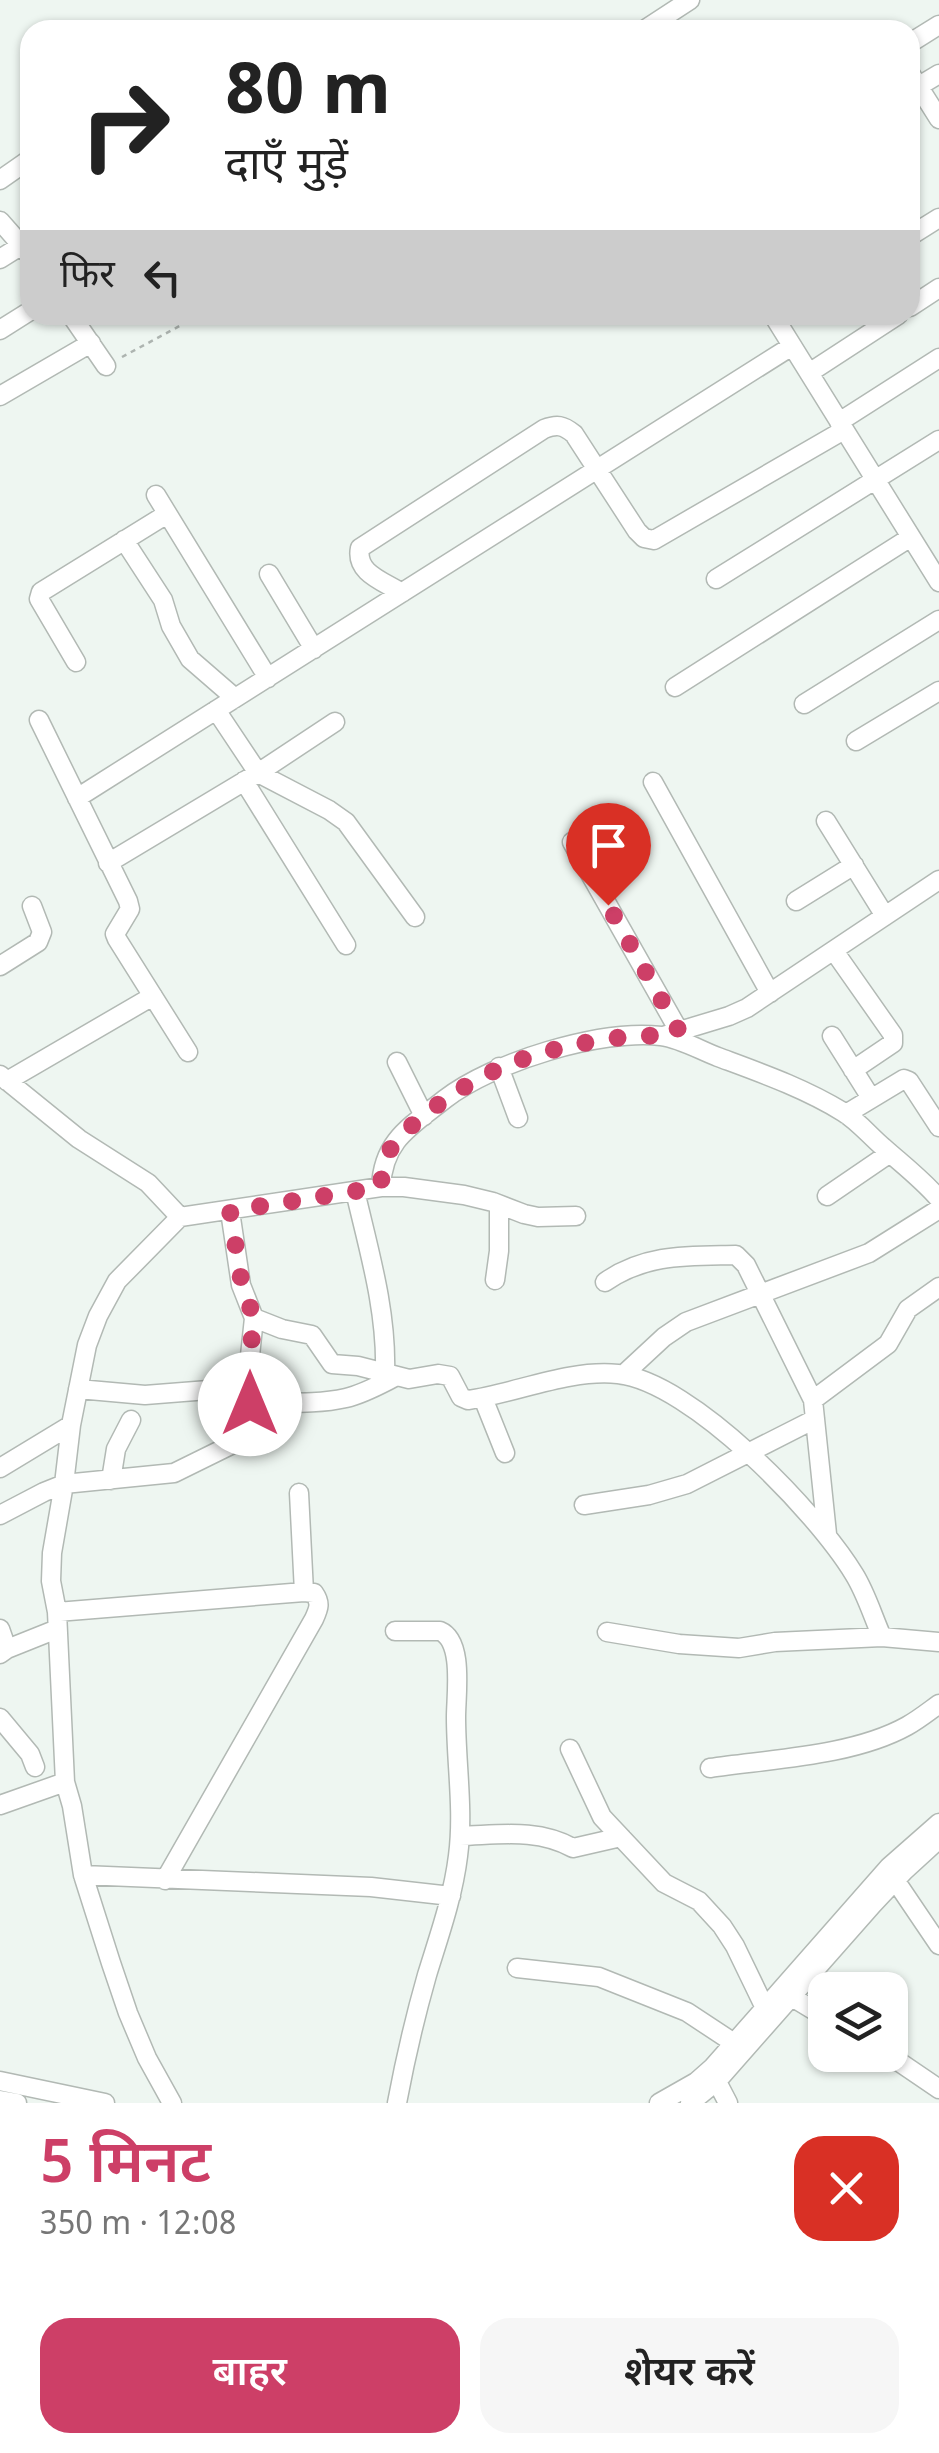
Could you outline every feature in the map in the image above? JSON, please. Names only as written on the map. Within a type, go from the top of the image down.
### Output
[{"type":"street","points":[[659,20],[690,0]]},
{"type":"street","points":[[920,90],[939,120]]},
{"type":"street","points":[[0,221],[20,239]]},
{"type":"street","points":[[79,325],[106,366]]},
{"type":"street","points":[[782,325],[939,581]]},
{"type":"street","points":[[809,373],[883,325]]},
{"type":"street","points":[[0,396],[91,343]]},
{"type":"street","points":[[77,798],[792,346]]},
{"type":"street","points":[[402,593],[363,568],[358,560],[360,548],[554,425],[564,426],[574,434],[637,531],[654,540],[841,426],[939,358]]},
{"type":"street","points":[[716,580],[939,440]]},
{"type":"street","points":[[156,495],[268,678]]},
{"type":"street","points":[[76,662],[39,600],[41,592],[167,514]]},
{"type":"street","points":[[674,686],[911,537]]},
{"type":"street","points":[[124,540],[162,600],[190,660],[235,698]]},
{"type":"street","points":[[269,574],[314,649]]},
{"type":"street","points":[[804,704],[939,620]]},
{"type":"street","points":[[856,742],[939,691]]},
{"type":"street","points":[[216,710],[346,944]]},
{"type":"street","points":[[39,720],[130,908],[115,934],[188,1052]]},
{"type":"street","points":[[108,863],[335,722]]},
{"type":"street","points":[[251,777],[330,810],[346,822],[415,917]]},
{"type":"street","points":[[654,782],[770,993]]},
{"type":"street","points":[[826,820],[885,916]]},
{"type":"street","points":[[572,842],[671,1034],[785,1082],[846,1114],[938,1197],[869,1253],[675,1328],[623,1375]]},
{"type":"street","points":[[796,901],[854,865]]},
{"type":"street","points":[[381,1187],[382,1167],[390,1147],[450,1095],[499,1067],[606,1039],[671,1034],[729,1016],[939,880]]},
{"type":"street","points":[[0,966],[38,942],[42,932],[32,906]]},
{"type":"street","points":[[834,951],[893,1035],[893,1042],[853,1070]]},
{"type":"street","points":[[153,996],[3,1078],[78,1140],[148,1183],[180,1217]]},
{"type":"street","points":[[832,1036],[871,1098]]},
{"type":"street","points":[[398,1062],[424,1116]]},
{"type":"street","points":[[499,1067],[518,1118]]},
{"type":"street","points":[[846,1114],[906,1080],[939,1127]]},
{"type":"street","points":[[827,1196],[890,1153]]},
{"type":"street","points":[[172,2103],[128,2013],[83,1874],[66,1782],[57,1620],[50,1580],[71,1425],[87,1346],[98,1316],[117,1281],[180,1217],[381,1187],[464,1196],[538,1217],[576,1216]]},
{"type":"street","points":[[355,1191],[383,1311],[391,1375]]},
{"type":"street","points":[[495,1280],[499,1205]]},
{"type":"street","points":[[0,1515],[64,1484],[174,1472],[247,1436],[254,1318],[242,1285],[230,1211]]},
{"type":"street","points":[[605,1282],[653,1260],[678,1255],[736,1255],[746,1266],[814,1410],[827,1535]]},
{"type":"street","points":[[584,1505],[671,1490],[748,1452],[814,1410],[888,1344],[908,1308],[939,1288]]},
{"type":"street","points":[[254,1318],[312,1335],[332,1364],[358,1366],[408,1379],[450,1376],[461,1397],[468,1400],[592,1372],[623,1375],[658,1386],[748,1452],[827,1535],[856,1577],[882,1637]]},
{"type":"street","points":[[78,1389],[146,1395],[221,1389],[250,1396],[346,1398],[367,1392],[391,1375]]},
{"type":"street","points":[[483,1398],[504,1453]]},
{"type":"street","points":[[111,1480],[116,1449],[130,1420]]},
{"type":"street","points":[[0,1468],[71,1425]]},
{"type":"street","points":[[299,1493],[304,1592]]},
{"type":"street","points":[[0,1629],[3,1652],[57,1620],[304,1592],[314,1593],[318,1599],[320,1606],[314,1618],[165,1880]]},
{"type":"street","points":[[394,1631],[440,1631],[454,1644],[460,1836],[451,1896],[396,2103]]},
{"type":"street","points":[[608,1632],[679,1644],[740,1648],[775,1642],[882,1637],[939,1642]]},
{"type":"street","points":[[710,1768],[836,1750],[907,1726],[939,1704]]},
{"type":"street","points":[[0,1718],[30,1754],[35,1767]]},
{"type":"street","points":[[570,1750],[602,1817],[664,1883],[698,1902],[722,1926],[736,1946],[764,2006]]},
{"type":"street","points":[[0,1805],[66,1782]]},
{"type":"street","points":[[690,2103],[889,1868],[939,1822]]},
{"type":"street","points":[[460,1836],[521,1833],[556,1838],[573,1848],[621,1837]]},
{"type":"street","points":[[659,2103],[714,2075],[764,2006],[785,1993],[939,1839]]},
{"type":"street","points":[[83,1874],[371,1887],[451,1896]]},
{"type":"street","points":[[896,1880],[939,1945]]},
{"type":"street","points":[[517,1968],[598,1977],[687,2012],[734,2044]]},
{"type":"street","points":[[785,1993],[808,2006]]},
{"type":"street","points":[[908,2068],[939,2089]]},
{"type":"street","points":[[714,2075],[728,2103]]},
{"type":"street","points":[[0,2080],[104,2103]]},
{"type":"street","points":[[0,2100],[17,2103]]},
{"type":"path","points":[[106,366],[182,325]]},
{"type":"route","points":[[250,1404],[254,1318],[242,1285],[230,1211],[381,1187],[382,1167],[390,1147],[405,1131],[450,1095],[490,1071],[577,1044],[679,1031],[608,905]]}]
